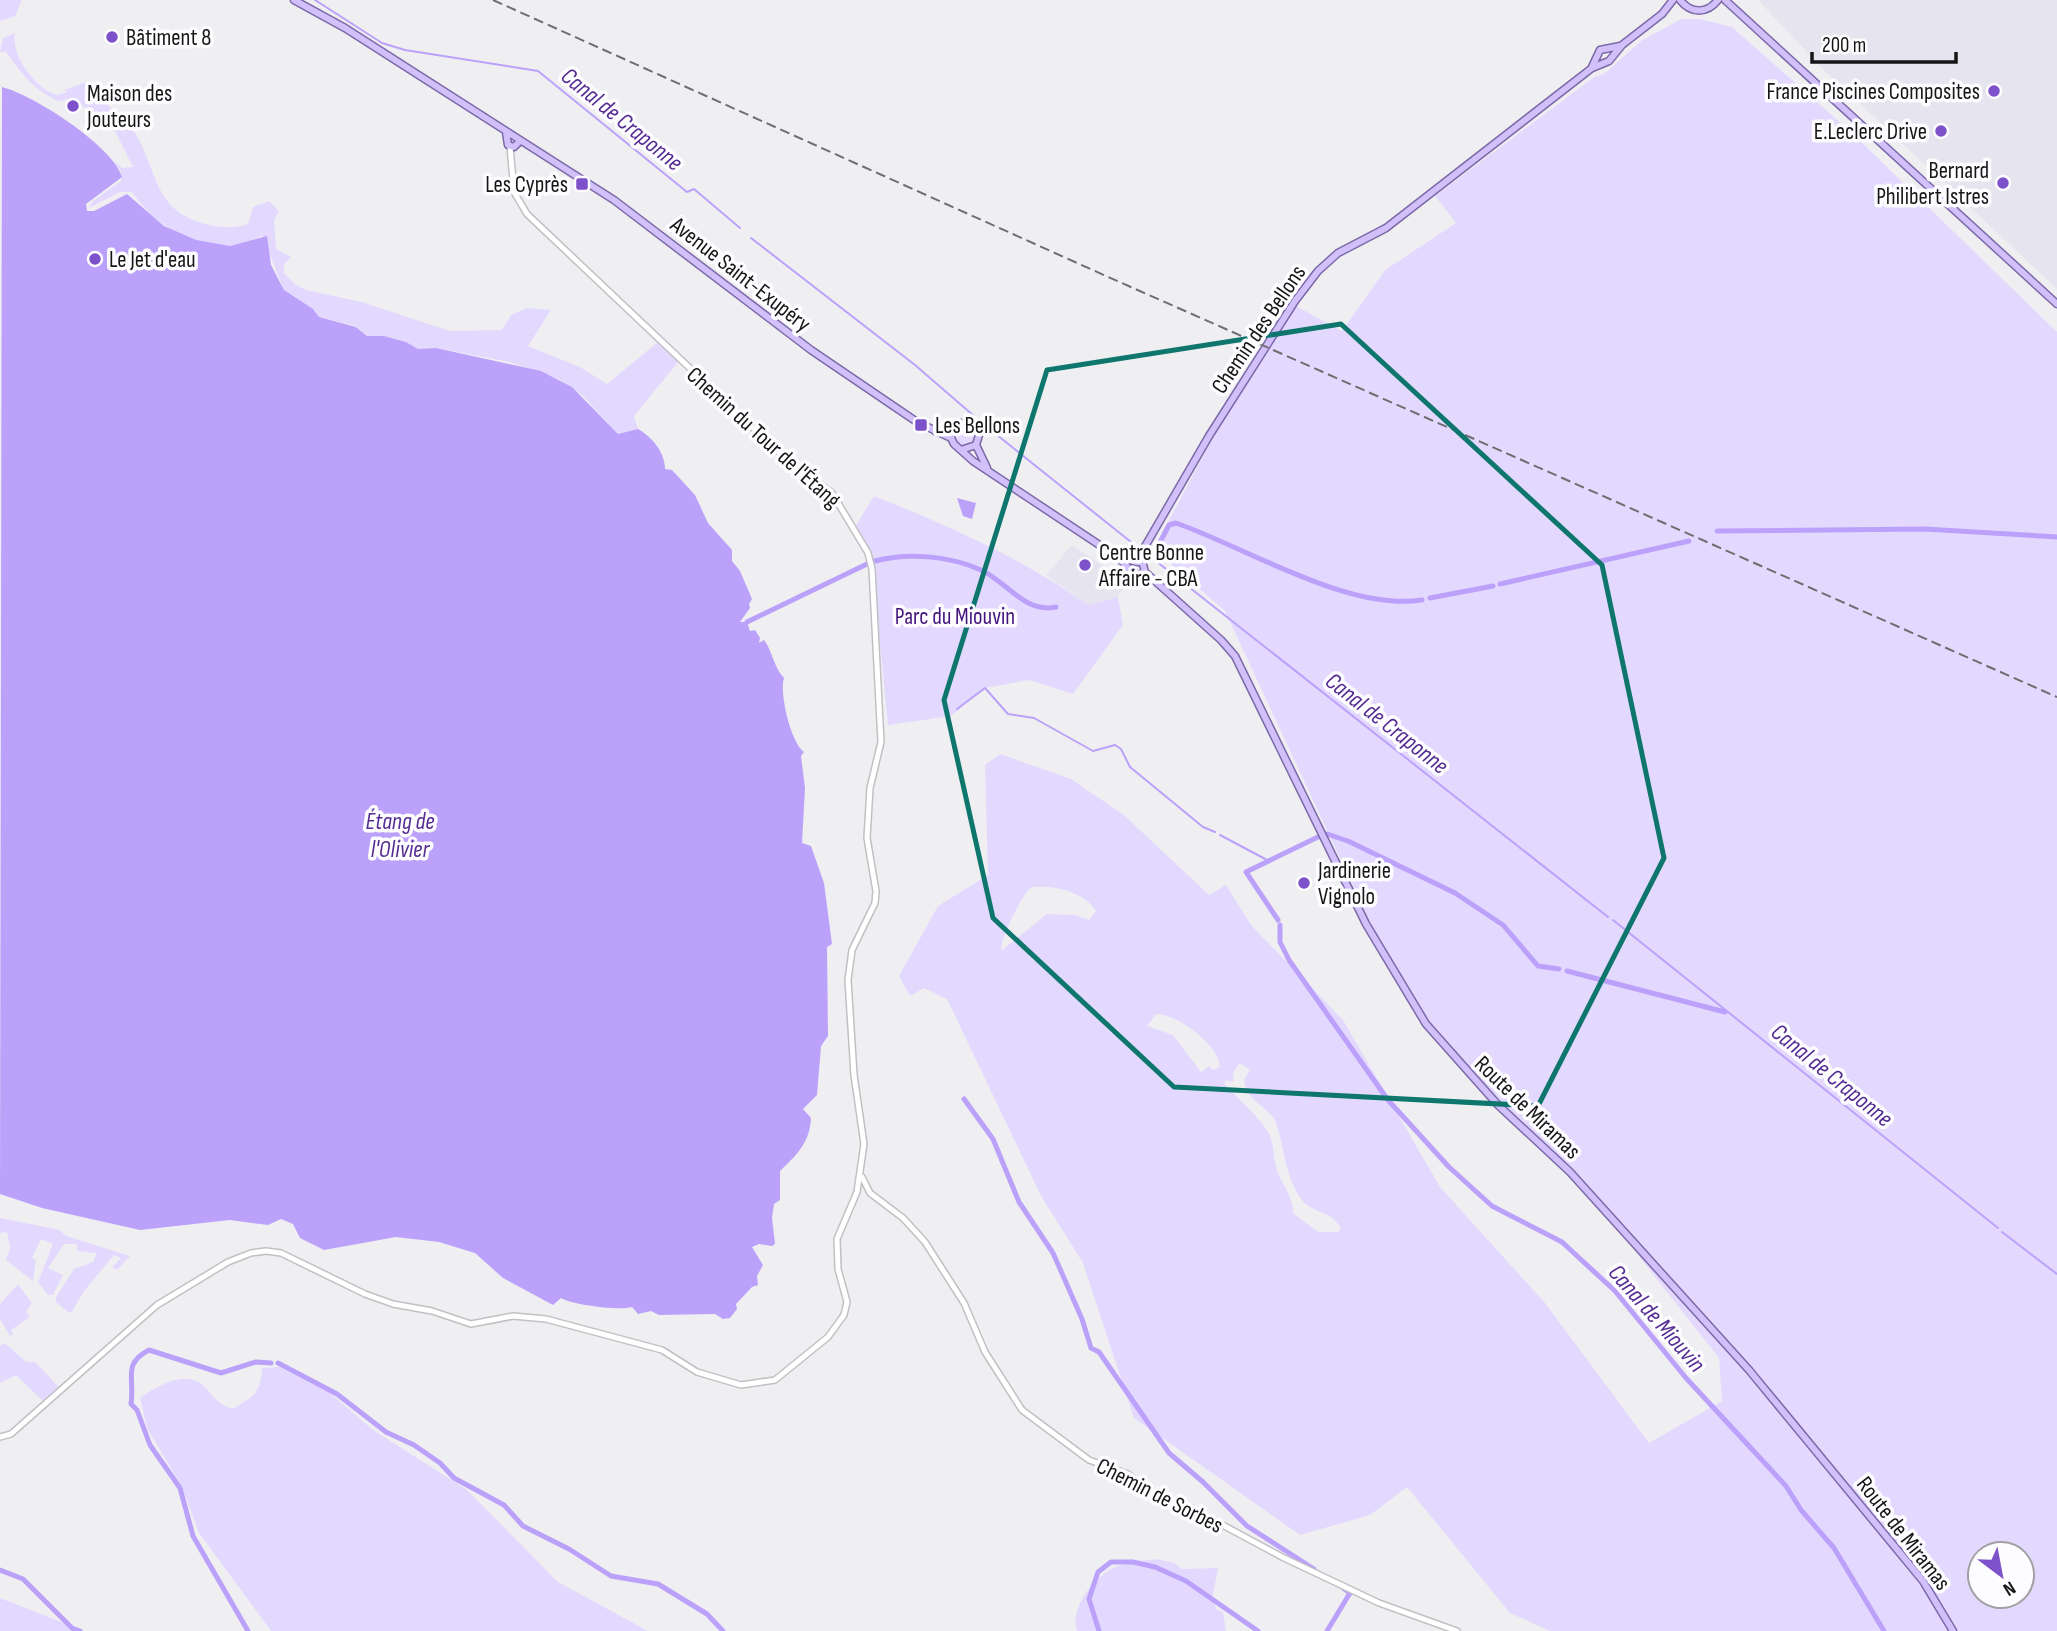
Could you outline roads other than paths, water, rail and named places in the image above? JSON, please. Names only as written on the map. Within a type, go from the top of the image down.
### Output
[{"type":"main road","name":"Avenue Saint-Exupéry","points":[[294,0],[332,20],[514,140],[631,212],[811,350],[917,422],[951,438]]},
{"type":"main road","points":[[1662,14],[1673,0]]},
{"type":"main road","points":[[1680,0],[1687,7]]},
{"type":"main road","points":[[1710,8],[1718,0]]},
{"type":"main road","points":[[1725,0],[2057,304]]},
{"type":"main road","points":[[1610,52],[1609,61],[1601,60],[1600,50],[1610,52],[1662,14],[1676,7],[1698,11],[1726,8],[1744,17]]},
{"type":"main road","name":"Chemin des Bellons","points":[[1138,565],[1209,436],[1295,301],[1318,271],[1338,253],[1386,228],[1601,60]]},
{"type":"main road","points":[[935,431],[966,423],[975,426],[979,435],[976,445],[990,471]]},
{"type":"main road","points":[[954,428],[951,438],[961,450],[1119,558],[1138,565]]},
{"type":"main road","points":[[961,450],[976,445]]},
{"type":"main road","name":"Route de Miramas","points":[[1138,565],[1215,634],[1235,656],[1371,934],[1426,1024],[1498,1105],[1581,1183],[1749,1370],[1923,1581],[1953,1631]]},
{"type":"street","name":"Chemin du Tour de l'Étang","points":[[0,1437],[11,1434],[157,1305],[228,1262],[251,1253],[281,1253],[365,1294],[471,1324],[529,1316],[662,1350],[697,1372],[741,1385],[775,1380],[828,1338],[844,1315],[847,1302],[838,1269],[837,1239],[862,1174],[864,1144],[854,1075],[848,980],[852,950],[875,903],[876,891],[867,838],[867,811],[881,734],[872,569],[868,553],[832,493],[786,459],[527,214],[514,192],[514,140]]},
{"type":"street","name":"Chemin de Sorbes","points":[[862,1174],[870,1193],[902,1218],[925,1242],[964,1303],[985,1352],[1022,1410],[1089,1460],[1128,1474],[1156,1496],[1191,1508],[1284,1558],[1388,1606],[1457,1631]]},
{"type":"water","name":"Étang de l'Olivier","points":[[2,87],[33,100],[71,124],[89,137],[116,165],[122,177],[86,204],[87,211],[94,211],[127,194],[164,226],[196,240],[230,246],[267,236],[271,265],[284,290],[313,309],[319,317],[356,327],[367,336],[384,336],[406,342],[418,349],[436,348],[541,371],[572,387],[618,434],[638,429],[653,441],[663,457],[665,469],[672,470],[695,495],[708,523],[732,550],[732,561],[740,571],[752,599],[750,608],[740,622],[747,622],[750,631],[755,630],[760,638],[759,643],[764,640],[784,678],[783,695],[787,717],[795,739],[804,752],[801,756],[805,788],[802,843],[811,846],[824,883],[832,944],[827,947],[828,1036],[821,1046],[817,1095],[803,1109],[811,1118],[810,1127],[797,1154],[780,1171],[780,1200],[774,1204],[772,1218],[775,1244],[752,1247],[763,1265],[757,1276],[758,1285],[752,1287],[736,1304],[737,1309],[730,1318],[723,1319],[715,1314],[659,1315],[651,1311],[638,1314],[632,1307],[596,1307],[561,1298],[553,1305],[503,1278],[475,1253],[439,1242],[396,1237],[324,1250],[300,1238],[293,1224],[281,1219],[268,1225],[230,1220],[140,1230],[42,1208],[0,1194]]},
{"type":"water","points":[[957,498],[976,503],[972,519],[963,516]]},
{"type":"waterway","name":"Canal de Craponne","points":[[315,0],[382,43],[405,50],[538,71],[687,192],[694,189],[740,228]]},
{"type":"waterway","name":"Canal de Craponne","points":[[751,238],[915,365],[974,416]]},
{"type":"waterway","name":"Canal de Craponne","points":[[982,423],[1141,550]]},
{"type":"waterway","points":[[1158,546],[1169,525],[1176,523],[1330,587],[1393,601],[1422,600]]},
{"type":"waterway","points":[[1717,531],[1925,529],[2057,537]]},
{"type":"waterway","points":[[1500,584],[1689,541]]},
{"type":"waterway","name":"Canal de Craponne","points":[[1147,554],[1608,917]]},
{"type":"waterway","points":[[875,561],[915,556],[956,561],[990,575],[1035,606],[1056,607]]},
{"type":"waterway","points":[[747,622],[867,564]]},
{"type":"waterway","points":[[1430,598],[1493,586]]},
{"type":"waterway","points":[[957,709],[985,688],[1008,714],[1034,718],[1093,751],[1115,745],[1121,749],[1130,767],[1203,827],[1215,832]]},
{"type":"waterway","points":[[1327,834],[1348,841],[1455,893],[1503,925],[1538,966],[1559,969]]},
{"type":"waterway","points":[[1220,835],[1269,861]]},
{"type":"waterway","name":"Canal de Miouvin","points":[[1278,920],[1246,872],[1320,836]]},
{"type":"waterway","name":"Canal de Craponne","points":[[1613,920],[1998,1228]]},
{"type":"waterway","name":"Canal de Miouvin","points":[[1280,925],[1280,942],[1289,960],[1388,1100],[1449,1167],[1492,1206],[1562,1242],[1615,1291],[1686,1378],[1786,1486],[1801,1510],[1834,1548],[1884,1631]]},
{"type":"waterway","points":[[1567,971],[1725,1012]]},
{"type":"waterway","points":[[964,1099],[993,1139],[1019,1202],[1053,1253],[1082,1319],[1091,1348],[1099,1352],[1169,1453],[1247,1526],[1314,1569]]},
{"type":"waterway","name":"Canal de Craponne","points":[[2002,1232],[2057,1274]]},
{"type":"waterway","points":[[248,1631],[193,1536],[180,1488],[150,1445],[137,1410],[131,1404],[131,1372],[135,1361],[149,1350],[221,1373],[256,1362],[271,1363]]},
{"type":"waterway","points":[[278,1363],[337,1394],[386,1432],[414,1445],[440,1463],[454,1478],[504,1505],[523,1526],[569,1549],[611,1576],[658,1584],[707,1614],[723,1631]]},
{"type":"waterway","points":[[1099,1631],[1089,1599],[1098,1572],[1111,1562],[1133,1562],[1155,1567],[1186,1581],[1258,1631]]},
{"type":"waterway","points":[[0,1570],[23,1579],[72,1628],[80,1631]]},
{"type":"waterway","points":[[1327,1631],[1350,1593],[1344,1589]]},
{"type":"railway","points":[[493,0],[1106,276],[2057,697]]},
{"type":"place","name":"Bâtiment 8","points":[[112,37]]},
{"type":"place","name":"France Piscines Composites","points":[[1994,91]]},
{"type":"place","name":"Maison des Jouteurs","points":[[73,106]]},
{"type":"place","name":"E.Leclerc Drive","points":[[1941,131]]},
{"type":"place","name":"Bernard Philibert Istres","points":[[2003,183]]},
{"type":"place","name":"Les Cyprès","points":[[582,184]]},
{"type":"place","name":"Le Jet d'eau","points":[[95,259]]},
{"type":"place","name":"Les Bellons","points":[[921,425]]},
{"type":"place","name":"Centre Bonne Affaire - CBA","points":[[1085,565]]},
{"type":"place","name":"Jardinerie Vignolo","points":[[1304,883]]},
{"type":"park label","name":"Parc du Miouvin","points":[[955,616]]}]
